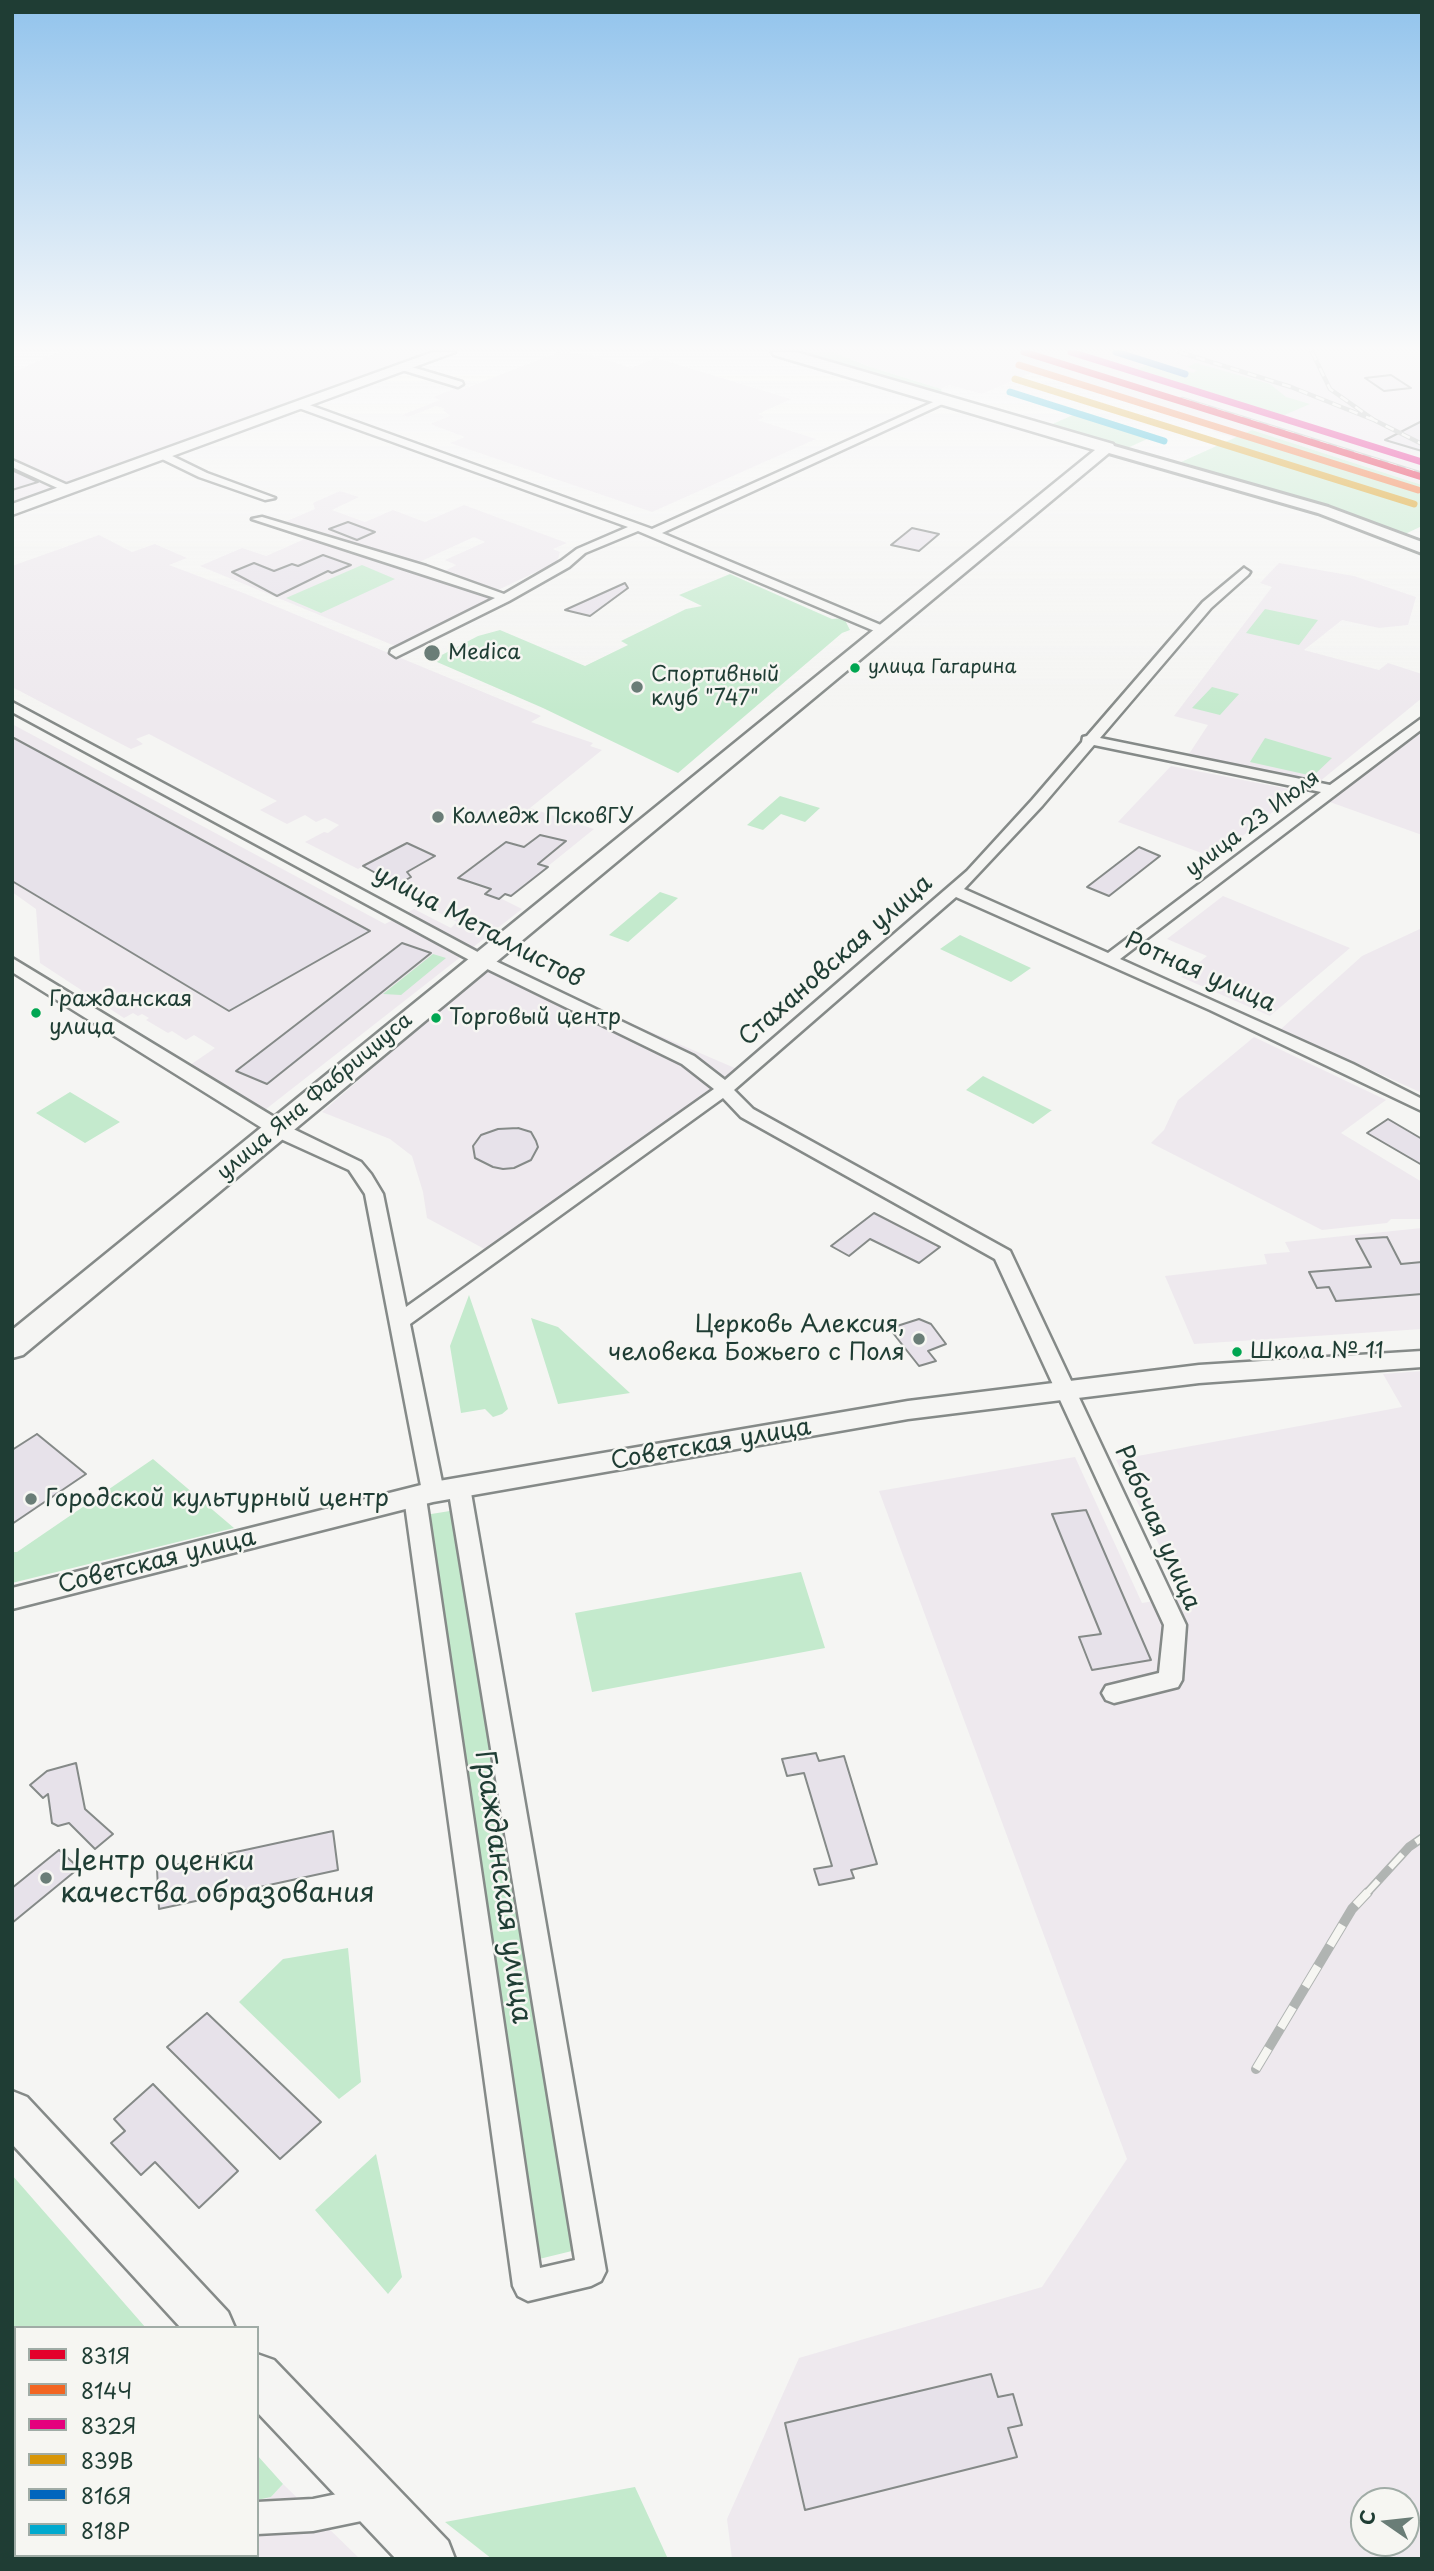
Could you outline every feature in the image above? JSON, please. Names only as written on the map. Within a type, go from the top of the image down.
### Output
[{"type":"main road","points":[[12,510],[115,472]]},
{"type":"main road","name":"улица Яна Фабрициуса","points":[[12,1347],[1077,472]]},
{"type":"main road","points":[[1193,472],[1323,510],[1422,548]]},
{"type":"main road","points":[[12,2112],[210,2326]]},
{"type":"main road","points":[[259,2379],[430,2559]]},
{"type":"street","points":[[31,472],[68,489]]},
{"type":"street","points":[[197,472],[269,499]]},
{"type":"street","points":[[486,472],[638,527],[884,631]]},
{"type":"street","points":[[653,533],[788,472]]},
{"type":"street","points":[[258,519],[422,569],[505,598]]},
{"type":"street","points":[[396,653],[505,598],[565,564],[580,551],[638,527]]},
{"type":"street","name":"Стахановская улица","points":[[400,1321],[724,1089],[955,891],[1037,803],[1088,740],[1207,605],[1244,572]]},
{"type":"street","name":"улица Металлистов","points":[[12,706],[439,934],[481,960],[688,1060],[724,1089],[747,1113],[1003,1255],[1065,1389]]},
{"type":"street","name":"улица 23 Июля","points":[[1110,959],[1422,722]]},
{"type":"street","points":[[1088,740],[1332,790]]},
{"type":"street","name":"Ротная улица","points":[[955,891],[1348,1068],[1422,1106]]},
{"type":"street","name":"Гражданская улица","points":[[12,964],[289,1136],[355,1166],[374,1194],[400,1321],[528,2286],[591,2271],[459,1487]]},
{"type":"street","name":"Советская улица","points":[[12,1599],[424,1494],[908,1410],[1199,1374],[1422,1359]]},
{"type":"street","name":"Рабочая улица","points":[[1065,1389],[1174,1625],[1170,1680],[1114,1693]]},
{"type":"street","points":[[259,2518],[313,2515],[376,2502]]},
{"type":"shaded area","points":[[12,472],[95,472],[12,502]]},
{"type":"shaded area","points":[[535,472],[742,472],[652,512]]},
{"type":"shaded area","points":[[1382,472],[1422,472],[1422,485]]},
{"type":"shaded area","points":[[340,491],[359,497],[332,510],[365,522],[393,510],[425,522],[464,505],[567,543],[553,549],[560,552],[557,562],[496,591],[443,572],[456,565],[445,560],[485,542],[474,537],[415,564],[282,523],[315,509],[313,503]]},
{"type":"shaded area","points":[[99,535],[132,552],[155,544],[187,558],[169,565],[541,716],[531,722],[593,743],[590,746],[602,750],[530,808],[594,829],[511,896],[505,894],[500,898],[522,909],[252,1120],[177,1074],[215,1048],[194,1035],[186,1040],[172,1031],[168,1033],[146,1020],[149,1018],[142,1014],[138,1016],[133,1013],[124,1018],[40,963],[36,909],[12,892],[12,724],[385,924],[414,909],[451,928],[457,922],[391,888],[410,877],[407,872],[434,856],[407,843],[358,869],[305,842],[324,832],[328,833],[339,825],[325,818],[316,822],[305,815],[287,824],[260,810],[277,801],[149,734],[136,739],[143,744],[131,749],[12,687],[12,566]]},
{"type":"shaded area","points":[[307,538],[492,598],[395,646],[200,566],[242,548],[266,556]]},
{"type":"shaded area","points":[[1279,563],[1354,576],[1416,597],[1408,625],[1379,628],[1342,620],[1304,650],[1379,670],[1388,663],[1422,674],[1422,698],[1319,782],[1189,754],[1208,725],[1174,716],[1272,587],[1260,583]]},
{"type":"shaded area","points":[[1422,727],[1422,835],[1327,801]]},
{"type":"shaded area","points":[[1171,766],[1299,791],[1215,858],[1118,822]]},
{"type":"shaded area","points":[[1223,896],[1350,948],[1270,1016],[1181,977],[1207,956],[1167,939]]},
{"type":"shaded area","points":[[1422,928],[1422,1093],[1281,1029],[1362,956]]},
{"type":"shaded area","name":"Торговый центр","points":[[493,964],[751,1075],[503,1259],[427,1218],[423,1192],[412,1156],[390,1139],[322,1112]]},
{"type":"shaded area","points":[[1254,1037],[1386,1100],[1341,1133],[1422,1182],[1422,1219],[1391,1219],[1387,1223],[1322,1230],[1151,1143],[1164,1130],[1178,1100]]},
{"type":"shaded area","points":[[1422,1228],[1422,1329],[1194,1344],[1165,1276],[1267,1264],[1264,1254],[1290,1252],[1285,1242]]},
{"type":"shaded area","points":[[1422,1371],[1422,2559],[732,2559],[727,2519],[799,2358],[1042,2287],[1127,2159],[879,1491],[1075,1457],[1142,1603],[1185,1596],[1116,1460],[1402,1407],[1383,1374]]},
{"type":"shaded area","points":[[283,2484],[360,2559],[12,2559],[12,2530],[14,2557],[259,2557],[259,2500],[271,2497]]},
{"type":"green space","points":[[1213,472],[1382,472],[1422,485],[1422,526],[1401,536],[1325,507]]},
{"type":"green space","points":[[362,565],[395,579],[321,613],[286,598]]},
{"type":"green space","name":"Спортивный клуб \"747\"","points":[[730,574],[832,619],[844,618],[850,630],[842,633],[678,773],[543,708],[437,662],[436,658],[478,636],[500,630],[585,666],[628,645],[621,641],[686,609],[702,606],[679,595]]},
{"type":"green space","points":[[1265,609],[1318,620],[1299,645],[1246,633]]},
{"type":"green space","points":[[1212,687],[1239,694],[1220,715],[1192,708]]},
{"type":"green space","points":[[1265,738],[1332,758],[1313,776],[1250,762]]},
{"type":"green space","points":[[780,796],[820,808],[805,822],[781,814],[763,830],[747,825]]},
{"type":"green space","points":[[660,892],[678,898],[628,942],[609,935]]},
{"type":"green space","points":[[960,935],[1031,968],[1011,982],[940,949]]},
{"type":"green space","points":[[433,954],[446,958],[401,995],[383,994]]},
{"type":"green space","points":[[983,1076],[1052,1110],[1033,1124],[966,1090]]},
{"type":"green space","points":[[70,1092],[120,1122],[85,1143],[36,1113]]},
{"type":"green space","points":[[469,1295],[508,1409],[493,1417],[485,1409],[461,1413],[450,1346]]},
{"type":"green space","points":[[531,1318],[558,1327],[630,1393],[558,1404]]},
{"type":"green space","points":[[153,1459],[234,1528],[12,1583],[12,1552],[17,1552]]},
{"type":"green space","points":[[456,1510],[576,2250],[535,2260],[425,1515]]},
{"type":"green space","points":[[801,1572],[825,1648],[592,1692],[575,1613]]},
{"type":"green space","points":[[348,1948],[361,2082],[339,2099],[239,2002],[283,1959]]},
{"type":"green space","points":[[376,2154],[402,2277],[388,2294],[315,2210]]},
{"type":"green space","points":[[12,2175],[144,2326],[14,2326],[12,2530]]},
{"type":"green space","points":[[259,2457],[283,2484],[271,2497],[259,2500]]},
{"type":"green space","points":[[635,2487],[668,2559],[492,2559],[445,2522]]},
{"type":"building","points":[[12,472],[38,482],[12,490]]},
{"type":"building","points":[[348,522],[375,532],[357,540],[329,529]]},
{"type":"building","points":[[912,528],[939,534],[919,551],[891,545]]},
{"type":"building","points":[[323,555],[351,565],[332,573],[328,571],[277,596],[232,572],[254,563],[274,571],[292,564],[298,566]]},
{"type":"building","points":[[625,583],[628,588],[590,616],[565,610]]},
{"type":"building","points":[[12,737],[370,931],[229,1011],[12,881]]},
{"type":"building","points":[[540,835],[566,841],[538,864],[548,867],[511,896],[505,894],[499,899],[485,894],[491,889],[458,878],[506,842],[524,847]]},
{"type":"building","points":[[407,843],[435,856],[407,872],[411,877],[397,885],[363,866]]},
{"type":"building","points":[[1139,847],[1160,856],[1109,896],[1087,887]]},
{"type":"building","points":[[402,943],[431,953],[267,1084],[236,1071]]},
{"type":"building","points":[[1388,1119],[1422,1139],[1422,1165],[1367,1133]]},
{"type":"building","points":[[518,1128],[531,1132],[536,1141],[538,1147],[531,1160],[514,1168],[503,1169],[475,1158],[473,1146],[481,1135],[498,1129]]},
{"type":"building","points":[[874,1213],[940,1247],[919,1263],[870,1239],[849,1256],[831,1246]]},
{"type":"building","name":"Школа № 11","points":[[1387,1237],[1401,1264],[1422,1262],[1422,1294],[1336,1301],[1329,1287],[1317,1288],[1309,1272],[1371,1267],[1356,1239]]},
{"type":"building","name":"Церковь Алексия, человека Божьего с Поля","points":[[919,1319],[931,1324],[946,1344],[928,1351],[936,1361],[919,1366],[893,1333],[897,1326]]},
{"type":"building","name":"Городской культурный центр","points":[[37,1434],[86,1474],[12,1524],[12,1450]]},
{"type":"building","points":[[1086,1510],[1151,1660],[1092,1670],[1079,1637],[1101,1634],[1052,1514]]},
{"type":"building","points":[[816,1753],[819,1761],[844,1756],[877,1864],[851,1870],[854,1878],[819,1885],[814,1869],[832,1866],[804,1773],[787,1776],[782,1759]]},
{"type":"building","points":[[76,1763],[85,1809],[113,1834],[95,1849],[69,1823],[58,1826],[52,1823],[48,1794],[43,1798],[30,1785],[47,1771]]},
{"type":"building","points":[[333,1831],[338,1870],[159,1909],[157,1869]]},
{"type":"building","name":"Центр оценки качества образования","points":[[59,1850],[79,1868],[12,1923],[12,1888]]},
{"type":"building","points":[[207,2013],[321,2122],[280,2159],[167,2047]]},
{"type":"building","points":[[153,2084],[238,2171],[199,2208],[155,2162],[141,2175],[111,2143],[125,2131],[114,2119]]},
{"type":"building","points":[[991,2374],[998,2397],[1013,2394],[1022,2425],[1008,2428],[1017,2457],[805,2510],[785,2423]]},
{"type":"railway","points":[[1416,472],[1422,474]]},
{"type":"railway","points":[[1366,1894],[1409,1847],[1422,1838]]},
{"type":"railway","points":[[1256,2069],[1352,1909],[1368,1892]]},
{"type":"transit line","name":"839В","points":[[1312,472],[1414,504]]},
{"type":"transit line","name":"814Ч","points":[[1360,472],[1418,490]]},
{"type":"transit line","name":"831Я","points":[[1406,472],[1422,477]]},
{"type":"place","name":"Medica","points":[[432,653]]},
{"type":"place","name":"улица Гагарина","points":[[855,668]]},
{"type":"place","name":"Спортивный клуб \"747\"","points":[[637,687]]},
{"type":"place","name":"Колледж ПсковГУ","points":[[438,817]]},
{"type":"place","name":"Гражданская улица","points":[[36,1013]]},
{"type":"place","name":"Торговый центр","points":[[436,1018]]},
{"type":"place","name":"Церковь Алексия, человека Божьего с Поля","points":[[919,1339]]},
{"type":"place","name":"Школа № 11","points":[[1237,1352]]},
{"type":"place","name":"Городской культурный центр","points":[[31,1499]]},
{"type":"place","name":"Центр оценки качества образования","points":[[46,1878]]}]
